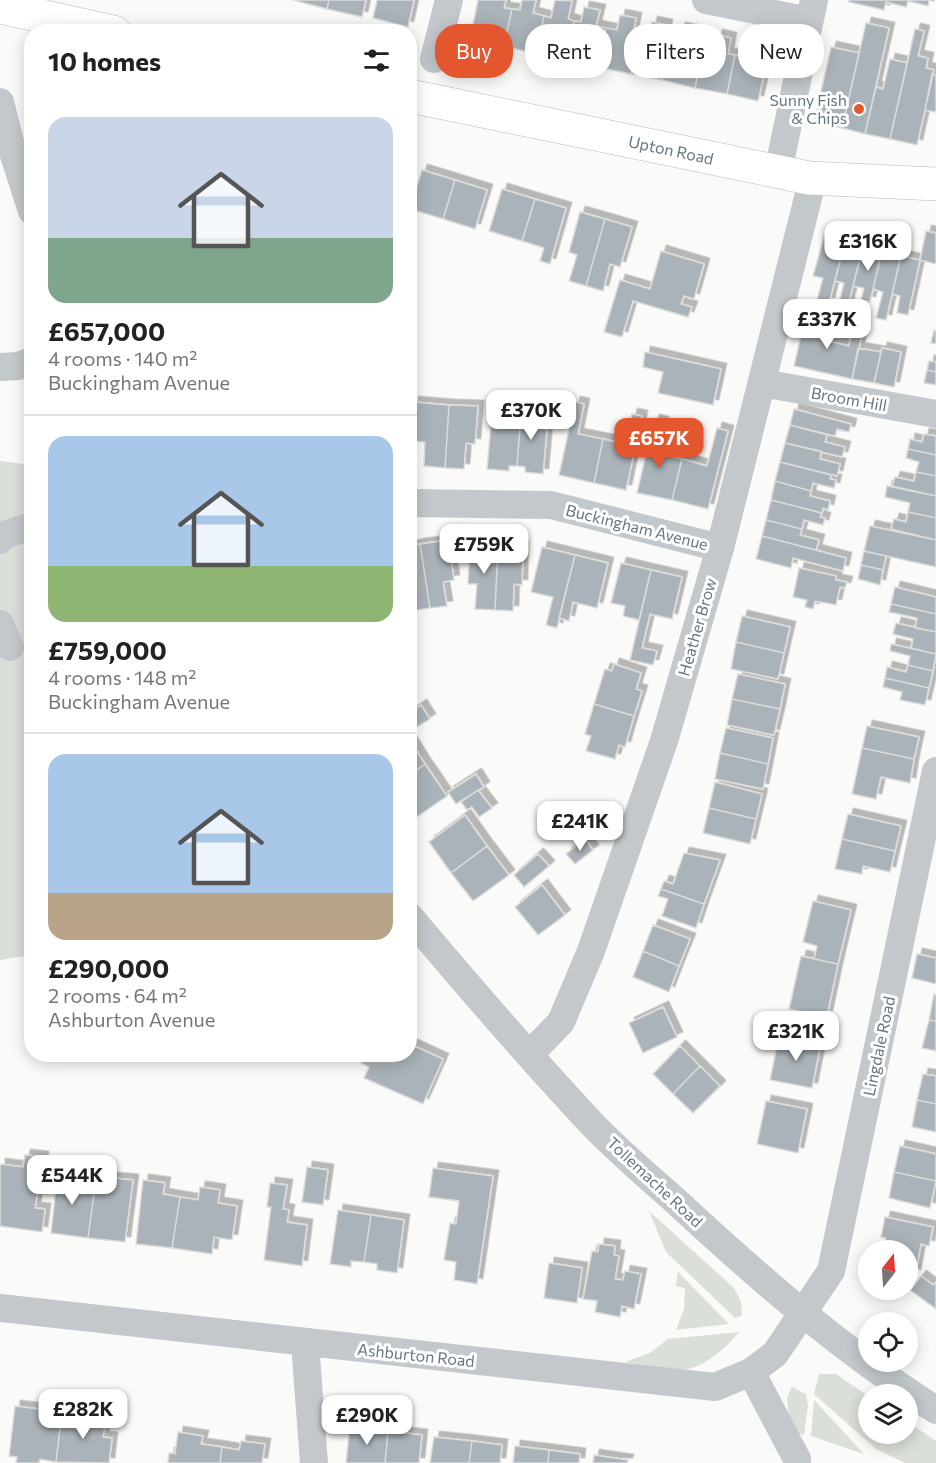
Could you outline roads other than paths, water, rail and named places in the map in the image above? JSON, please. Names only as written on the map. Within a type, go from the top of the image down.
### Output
[{"type":"main road","points":[[0,7],[78,24]]},
{"type":"main road","name":"Upton Road","points":[[417,97],[813,178],[936,184]]},
{"type":"street","points":[[434,59],[448,0]]},
{"type":"street","points":[[706,0],[812,10],[778,172]]},
{"type":"street","points":[[0,102],[24,187]]},
{"type":"street","name":"Heather Brow","points":[[529,1055],[561,1022],[591,951],[664,741],[720,548],[813,178]]},
{"type":"street","points":[[0,367],[24,364]]},
{"type":"street","name":"Broom Hill","points":[[762,383],[936,414]]},
{"type":"street","name":"Buckingham Avenue","points":[[417,503],[551,505],[720,548]]},
{"type":"street","points":[[0,540],[4,536],[24,529]]},
{"type":"street","name":"Lingdale Road","points":[[803,1313],[831,1271],[936,771]]},
{"type":"street","name":"Tollemache Road","points":[[417,925],[529,1055],[595,1127],[735,1257],[886,1378],[936,1410]]},
{"type":"street","name":"Ashburton Road","points":[[0,1308],[715,1387],[751,1372],[775,1354],[803,1313]]},
{"type":"street","points":[[305,1343],[314,1463]]},
{"type":"street","points":[[751,1372],[797,1459],[797,1463]]},
{"type":"place","name":"Sunny Fish & Chips","points":[[859,109]]}]
